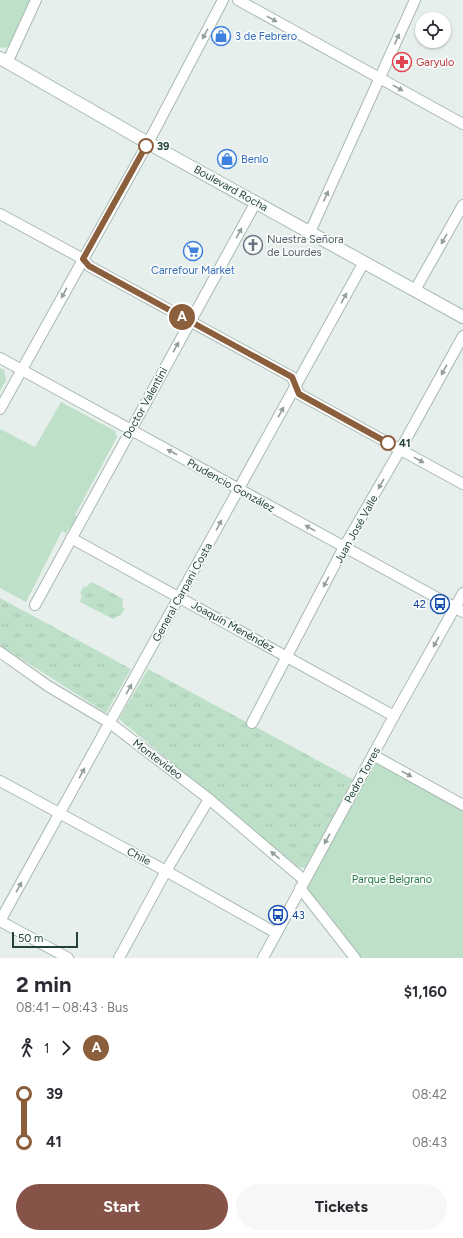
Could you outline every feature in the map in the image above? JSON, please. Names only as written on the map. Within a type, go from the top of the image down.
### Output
[{"type":"main road","name":"Boulevard Rocha","points":[[4,61],[148,143],[463,317]]},
{"type":"street","points":[[4,61],[36,0]]},
{"type":"street","points":[[0,409],[148,143],[223,0]]},
{"type":"street","points":[[238,0],[463,124]]},
{"type":"street","points":[[310,232],[415,0]]},
{"type":"street","name":"Doctor Valentini","points":[[35,605],[256,202]]},
{"type":"street","points":[[415,290],[463,205]]},
{"type":"street","points":[[0,214],[83,259],[89,266],[292,377],[299,394],[463,484]]},
{"type":"street","name":"General Carpani Costa","points":[[0,921],[364,262]]},
{"type":"street","name":"Juan José Valle","points":[[252,723],[344,547],[463,336]]},
{"type":"street","name":"Prudencio González","points":[[0,358],[459,610]]},
{"type":"street","name":"Joaquín Menéndez","points":[[71,538],[288,656],[394,716]]},
{"type":"street","name":"Pedro Torres","points":[[263,958],[394,716],[459,610],[463,593]]},
{"type":"street","name":"Montevideo","points":[[2,658],[110,722],[209,799],[302,884]]},
{"type":"street","points":[[373,755],[463,805]]},
{"type":"street","name":"Chile","points":[[0,782],[166,871],[276,933]]},
{"type":"street","points":[[120,958],[166,871],[209,799]]},
{"type":"street","points":[[302,884],[355,958]]},
{"type":"street","points":[[0,921],[68,958]]},
{"type":"green space","points":[[0,0],[30,0],[12,43],[10,46],[4,48],[0,47]]},
{"type":"green space","points":[[0,368],[4,370],[6,380],[0,391]]},
{"type":"green space","points":[[61,402],[115,431],[117,437],[75,515],[78,517],[66,533],[62,531],[26,602],[0,588],[0,429],[35,447]]},
{"type":"green space","points":[[92,582],[123,599],[122,607],[125,609],[120,616],[113,619],[80,602],[82,595],[80,593],[84,586],[86,587]]},
{"type":"green space","points":[[0,598],[131,669],[106,713],[0,645]]},
{"type":"green space","points":[[148,669],[354,780],[305,868],[298,867],[119,719]]},
{"type":"green space","name":"Parque Belgrano","points":[[376,762],[463,810],[463,958],[362,958],[320,903],[309,895],[307,891],[308,884]]},
{"type":"bus line","name":"A","points":[[146,146],[83,259],[89,266],[292,377],[299,394],[388,443]]},
{"type":"place","name":"3 de Febrero","points":[[221,36]]},
{"type":"place","name":"Garyulo","points":[[402,62]]},
{"type":"place","name":"39","points":[[146,146]]},
{"type":"place","name":"Benlo","points":[[227,159]]},
{"type":"place","name":"Nuestra Señora de Lourdes","points":[[253,245]]},
{"type":"place","name":"Carrefour Market","points":[[193,251]]},
{"type":"place","name":"41","points":[[388,443]]},
{"type":"place","name":"42","points":[[440,604]]},
{"type":"place","name":"43","points":[[278,915]]}]
